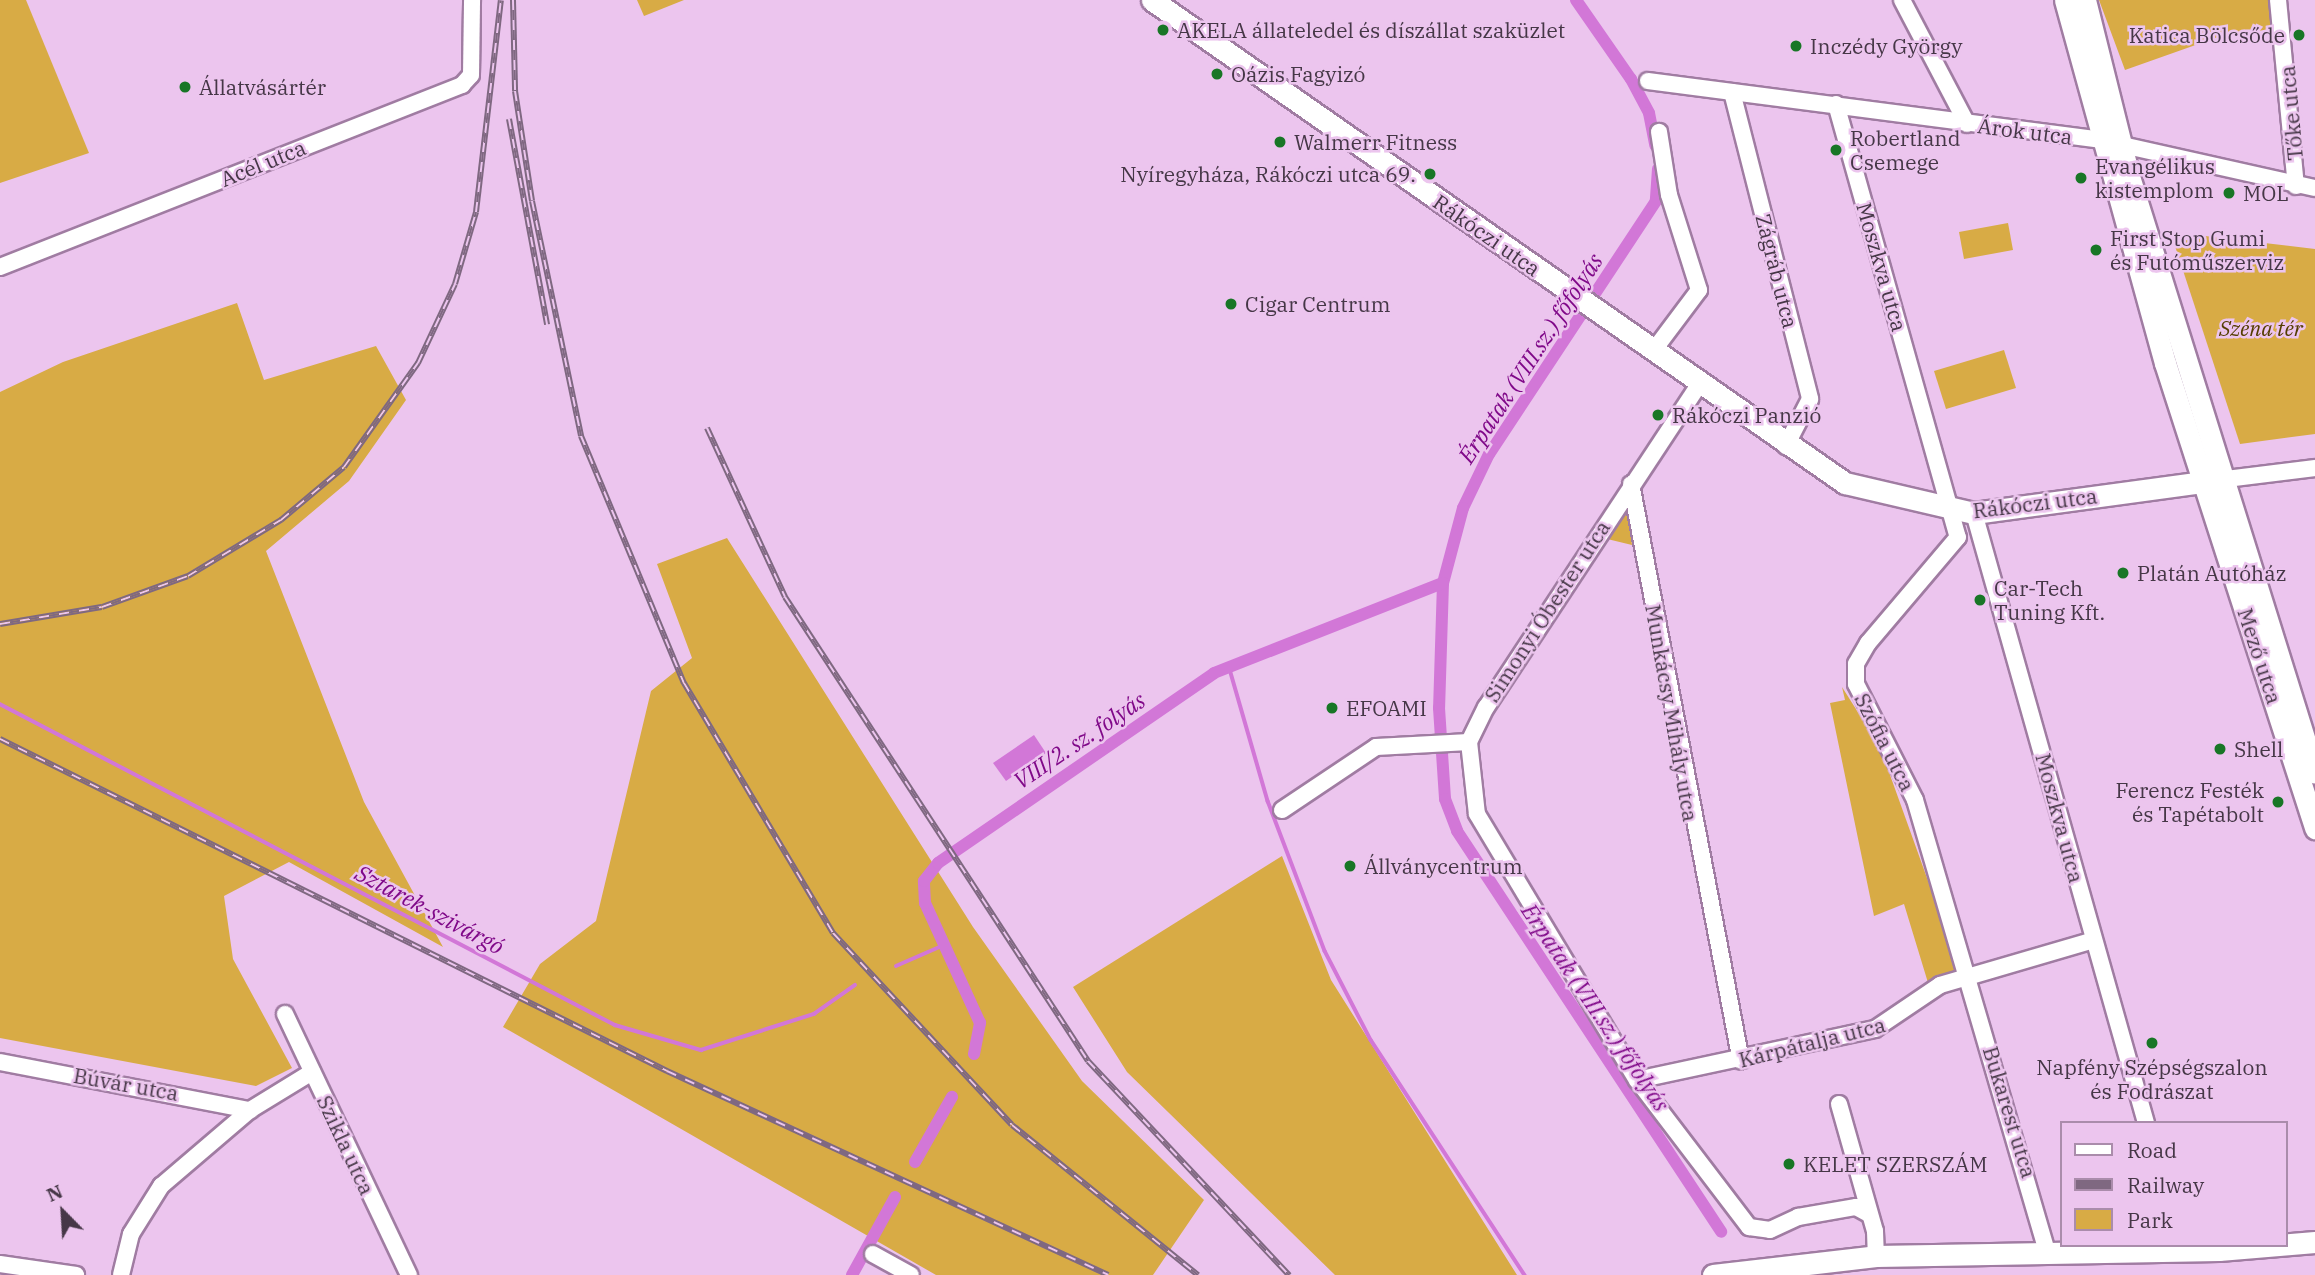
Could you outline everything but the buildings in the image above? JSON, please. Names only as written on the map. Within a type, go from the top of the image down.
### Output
[{"type":"main road","name":"Rákóczi utca","points":[[1152,0],[1654,350],[1786,446],[1845,483],[1974,513],[2216,481]]},
{"type":"main road","points":[[2065,0],[2216,481]]},
{"type":"main road","points":[[2085,0],[2110,144]]},
{"type":"main road","name":"Mező utca","points":[[2216,481],[2315,773]]},
{"type":"main road","name":"Mező utca","points":[[2216,481],[2315,828]]},
{"type":"main road","points":[[2287,1243],[2315,1242]]},
{"type":"main road","points":[[1713,1275],[1876,1256],[2174,1247]]},
{"type":"street","name":"Acél utca","points":[[0,267],[462,85],[471,75],[472,0]]},
{"type":"street","points":[[1902,0],[1967,124]]},
{"type":"street","name":"Tőke utca","points":[[2278,0],[2296,186]]},
{"type":"street","name":"Árok utca","points":[[1648,81],[1836,104],[2110,144],[2315,188]]},
{"type":"street","name":"Zágráb utca","points":[[1732,92],[1810,399],[1786,446]]},
{"type":"street","name":"Moszkva utca","points":[[1836,104],[1952,510]]},
{"type":"street","points":[[1654,350],[1699,290],[1669,195],[1659,132]]},
{"type":"street","points":[[1631,484],[1700,383]]},
{"type":"street","name":"Rákóczi utca","points":[[2216,481],[2315,468]]},
{"type":"street","name":"Simonyi Óbester utca","points":[[1469,742],[1631,484]]},
{"type":"street","name":"Munkácsy Mihály utca","points":[[1631,484],[1741,1060]]},
{"type":"street","points":[[1952,510],[1958,537],[1979,537]]},
{"type":"street","name":"Moszkva utca","points":[[1974,513],[2145,1121]]},
{"type":"street","name":"Szófia utca","points":[[1958,537],[1868,643],[1856,664],[1856,684],[1914,800],[1969,975]]},
{"type":"street","points":[[1282,810],[1376,747],[1469,742],[1477,814],[1489,838],[1637,1080],[1749,1227],[1770,1230],[1798,1217],[1856,1207],[1867,1213]]},
{"type":"street","name":"Kárpátalja utca","points":[[1637,1080],[1741,1060],[1875,1029],[1940,985],[2094,940]]},
{"type":"street","name":"Bukarest utca","points":[[1969,975],[2047,1250]]},
{"type":"street","name":"Szikla utca","points":[[285,1014],[404,1274]]},
{"type":"street","name":"Búvár utca","points":[[0,1062],[250,1110]]},
{"type":"street","points":[[121,1275],[131,1234],[162,1186],[250,1110],[312,1072]]},
{"type":"street","points":[[1839,1104],[1876,1256]]},
{"type":"street","points":[[873,1254],[911,1275]]},
{"type":"street","points":[[0,1264],[76,1275]]},
{"type":"green space","points":[[0,0],[26,0],[89,153],[0,183]]},
{"type":"green space","points":[[637,0],[684,0],[644,16]]},
{"type":"green space","points":[[2099,0],[2268,0],[2272,29],[2221,36],[2125,70]]},
{"type":"green space","points":[[2008,223],[2013,250],[1964,259],[1959,232]]},
{"type":"green space","name":"Széna tér","points":[[2205,236],[2315,249],[2315,434],[2240,444],[2174,243]]},
{"type":"green space","points":[[237,303],[264,380],[376,346],[406,400],[349,481],[266,551],[364,802],[443,947],[289,862],[224,896],[233,959],[292,1068],[256,1086],[0,1038],[0,392],[63,362]]},
{"type":"green space","points":[[2004,350],[2016,388],[1946,409],[1934,371]]},
{"type":"green space","points":[[1621,511],[1629,518],[1632,545],[1599,537]]},
{"type":"green space","points":[[727,538],[973,927],[1082,1081],[1204,1200],[1153,1275],[936,1275],[503,1027],[540,964],[596,921],[651,691],[692,658],[657,564]]},
{"type":"green space","points":[[1842,687],[1880,747],[1960,970],[1929,986],[1904,904],[1874,916],[1830,703],[1845,700]]},
{"type":"green space","points":[[1282,856],[1331,980],[1517,1275],[1335,1275],[1127,1072],[1073,987]]},
{"type":"shaded area","points":[[1034,735],[1046,753],[1006,781],[993,763]]},
{"type":"waterway","name":"Érpatak (VIII.sz.) főfolyás","points":[[1576,0],[1631,79],[1649,113],[1655,145]]},
{"type":"waterway","name":"Érpatak (VIII.sz.) főfolyás","points":[[1658,169],[1656,201],[1489,454],[1463,508],[1443,583],[1439,708],[1445,799],[1457,831],[1721,1232]]},
{"type":"waterway","name":"VIII/2. sz. folyás","points":[[974,1054],[980,1023],[925,903],[924,881],[938,863],[1214,673],[1443,583]]},
{"type":"waterway","points":[[1229,666],[1268,801],[1325,951],[1371,1040],[1525,1275]]},
{"type":"waterway","name":"Sztarek-szivárgó","points":[[0,704],[615,1025],[701,1050],[814,1014],[855,985]]},
{"type":"waterway","name":"Sztarek-szivárgó","points":[[896,966],[944,945]]},
{"type":"waterway","name":"VIII/2. sz. folyás","points":[[915,1162],[952,1097]]},
{"type":"waterway","name":"VIII/2. sz. folyás","points":[[852,1275],[895,1197]]},
{"type":"railway","points":[[0,624],[102,607],[188,576],[281,520],[344,467],[418,363],[455,284],[476,212],[501,0]]},
{"type":"railway","points":[[513,0],[515,91],[532,201],[581,436],[684,683],[833,933],[1012,1125],[1198,1275]]},
{"type":"railway","points":[[509,119],[547,325]]},
{"type":"railway","points":[[707,428],[785,597],[1088,1061],[1289,1275]]},
{"type":"railway","points":[[0,739],[667,1071],[1108,1275]]},
{"type":"place","name":"AKELA állateledel és díszállat szaküzlet","points":[[1163,30]]},
{"type":"place","name":"Katica Bölcsőde","points":[[2299,35]]},
{"type":"place","name":"Inczédy György","points":[[1796,46]]},
{"type":"place","name":"Oázis Fagyizó","points":[[1217,74]]},
{"type":"place","name":"Állatvásártér","points":[[185,87]]},
{"type":"place","name":"Walmerr Fitness","points":[[1280,142]]},
{"type":"place","name":"Robertland Csemege","points":[[1836,150]]},
{"type":"place","name":"Nyíregyháza, Rákóczi utca 69.","points":[[1430,174]]},
{"type":"place","name":"Evangélikus kistemplom","points":[[2081,178]]},
{"type":"place","name":"MOL","points":[[2229,193]]},
{"type":"place","name":"First Stop Gumi és Futóműszerviz","points":[[2096,250]]},
{"type":"place","name":"Cigar Centrum","points":[[1231,304]]},
{"type":"place","name":"Rákóczi Panzió","points":[[1658,415]]},
{"type":"place","name":"Platán Autóház","points":[[2123,573]]},
{"type":"place","name":"Car-Tech Tuning Kft.","points":[[1980,600]]},
{"type":"place","name":"EFOAMI","points":[[1332,708]]},
{"type":"place","name":"Shell","points":[[2220,749]]},
{"type":"place","name":"Ferencz Festék és Tapétabolt","points":[[2278,802]]},
{"type":"place","name":"Állványcentrum","points":[[1350,866]]},
{"type":"place","name":"Napfény Szépségszalon és Fodrászat","points":[[2152,1043]]},
{"type":"place","name":"KELET SZERSZÁM","points":[[1789,1164]]}]
